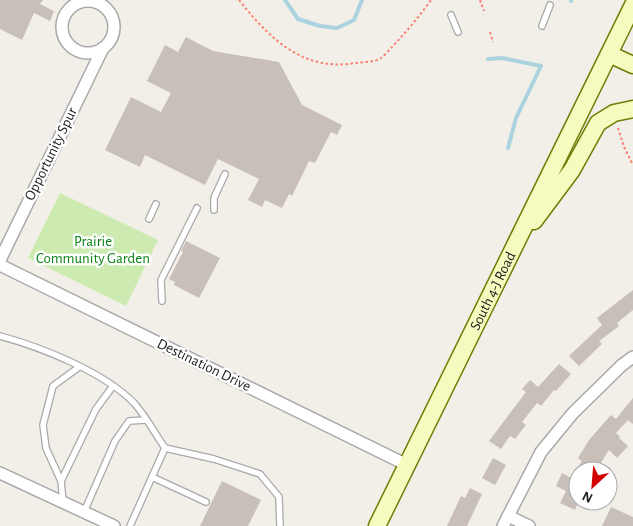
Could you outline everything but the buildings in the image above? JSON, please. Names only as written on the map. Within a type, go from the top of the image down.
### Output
[{"type":"main road","name":"South 4-J Road","points":[[377,526],[633,6]]},
{"type":"main road","points":[[609,54],[633,65]]},
{"type":"main road","points":[[509,255],[572,170],[598,123],[614,113],[633,109]]},
{"type":"street","name":"Opportunity Spur","points":[[0,260],[103,48],[109,43],[113,35],[113,19],[109,11],[103,6],[96,2],[87,1],[72,7],[66,13],[62,30],[70,46],[86,53],[95,52],[103,48]]},
{"type":"street","name":"Destination Drive","points":[[0,265],[407,465]]},
{"type":"street","points":[[529,526],[506,521],[541,452],[573,413],[622,365],[633,357]]},
{"type":"street","points":[[0,473],[114,526]]},
{"type":"lane","points":[[542,26],[550,5]]},
{"type":"lane","points":[[451,15],[458,32]]},
{"type":"lane","points":[[214,210],[214,198],[225,174]]},
{"type":"lane","points":[[149,219],[156,204]]},
{"type":"lane","points":[[162,301],[161,280],[197,208]]},
{"type":"lane","points":[[0,336],[24,342],[79,367],[113,386],[135,404],[165,448],[214,459],[260,474],[279,497],[280,526]]},
{"type":"lane","points":[[62,502],[61,482],[46,448],[43,425],[53,386],[79,367]]},
{"type":"lane","points":[[61,482],[96,409],[113,386]]},
{"type":"lane","points":[[84,512],[115,442],[129,420],[146,420]]},
{"type":"lane","points":[[130,526],[165,448]]},
{"type":"lane","points":[[152,478],[206,502]]},
{"type":"path","points":[[239,0],[251,16],[270,34],[303,59],[318,64],[334,65],[381,58],[419,18],[431,0]]},
{"type":"path","points":[[480,0],[484,11]]},
{"type":"path","points":[[490,32],[493,42]]},
{"type":"path","points":[[616,120],[624,147],[633,165]]},
{"type":"green space","name":"Prairie Community Garden","points":[[60,193],[158,240],[126,306],[28,258]]},
{"type":"waterway","points":[[285,0],[298,19],[320,26],[337,28],[354,20],[362,0]]},
{"type":"waterway","points":[[488,59],[502,58],[541,66],[516,118],[508,148]]}]
